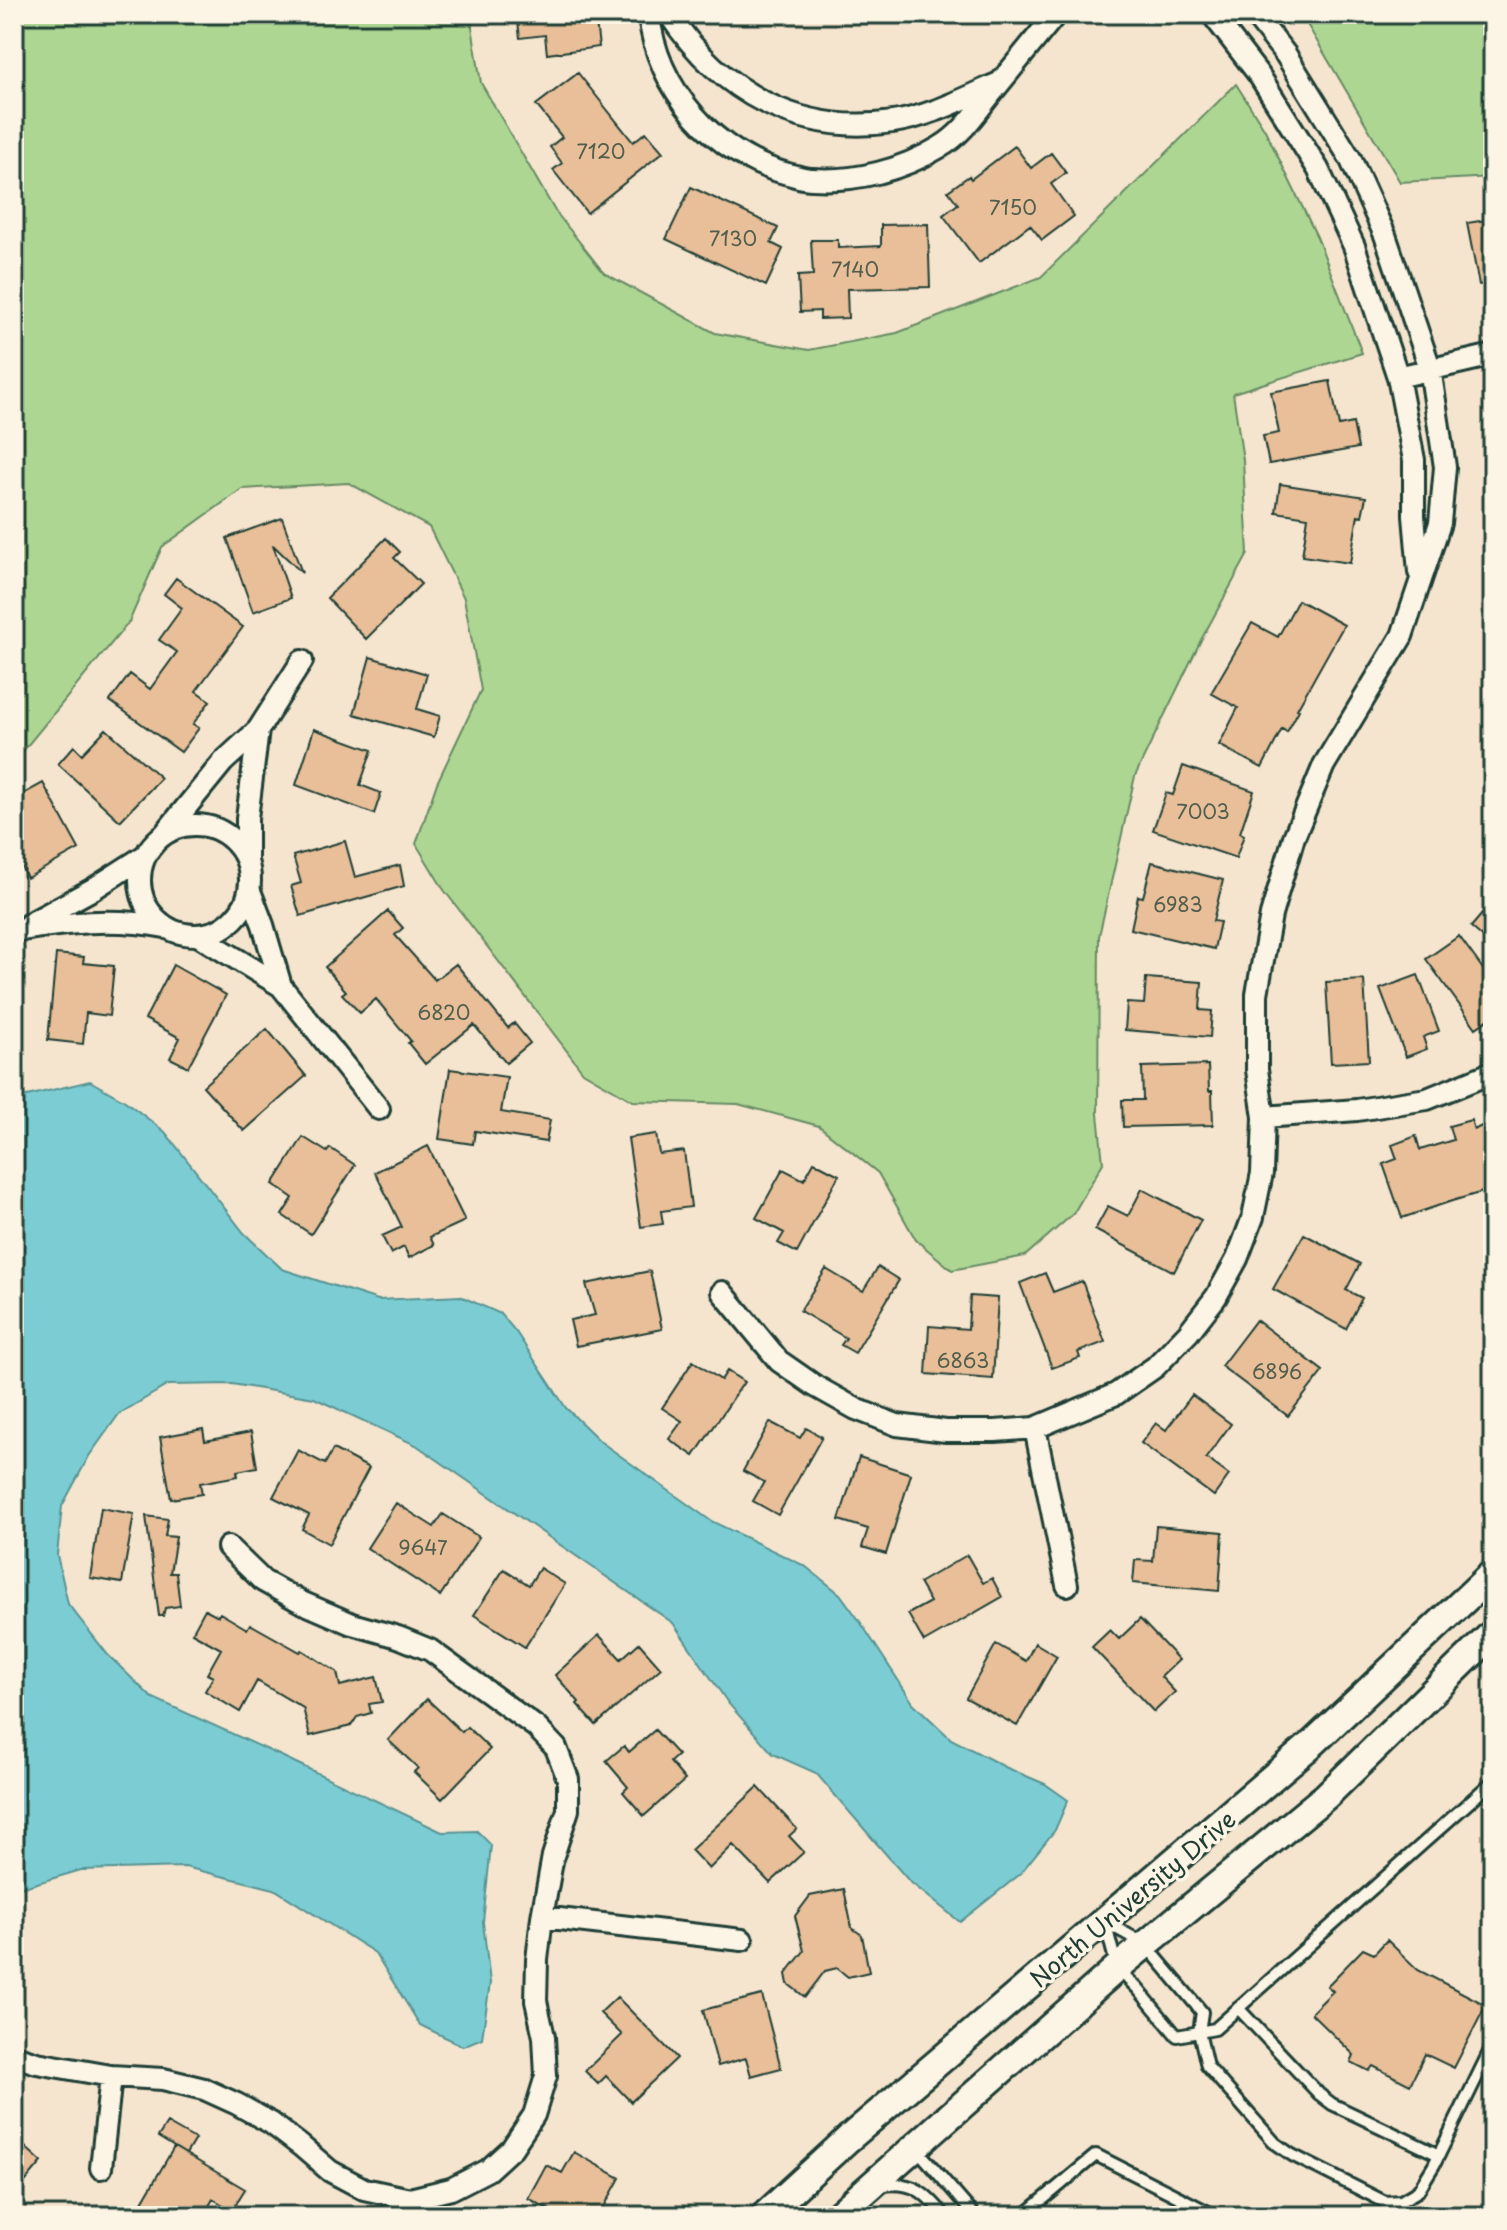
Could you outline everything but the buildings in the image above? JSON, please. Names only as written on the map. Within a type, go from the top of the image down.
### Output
[{"type":"main road","name":"North University Drive","points":[[764,2216],[848,2139],[1314,1742],[1493,1573]]},
{"type":"main road","name":"North University Drive","points":[[837,2216],[1117,1968],[1326,1796],[1493,1633]]},
{"type":"street","points":[[649,14],[664,71],[685,105],[712,133],[746,158],[774,171],[809,179],[844,179],[880,174],[942,146],[965,126],[1056,14]]},
{"type":"street","points":[[669,14],[710,66],[739,88],[770,105],[821,122],[846,125],[895,122],[949,105],[1000,82]]},
{"type":"street","points":[[1212,14],[1259,75],[1318,169],[1354,246],[1398,377],[1414,460],[1414,516],[1420,580]]},
{"type":"street","points":[[722,1292],[779,1361],[856,1409],[897,1425],[946,1431],[995,1431],[1035,1428],[1116,1394],[1155,1367],[1188,1333],[1216,1297],[1237,1259],[1253,1217],[1262,1173],[1264,1117],[1257,1070],[1257,994],[1271,915],[1294,837],[1324,765],[1402,636],[1440,523],[1445,467],[1430,368],[1385,235],[1350,158],[1286,55],[1254,14]]},
{"type":"street","points":[[1398,377],[1493,355]]},
{"type":"street","points":[[165,927],[144,902],[140,886],[146,855],[223,762],[258,730],[302,661]]},
{"type":"street","points":[[258,730],[247,818],[247,860],[250,891],[281,986]]},
{"type":"street","points":[[166,833],[196,825],[212,828],[227,835],[247,860]]},
{"type":"street","points":[[16,930],[93,889],[146,855]]},
{"type":"street","points":[[16,930],[101,920],[136,922],[199,936],[216,932],[232,922],[243,908],[250,891]]},
{"type":"street","points":[[199,936],[281,986],[379,1109]]},
{"type":"street","points":[[1264,1117],[1357,1110],[1427,1099],[1493,1070]]},
{"type":"street","points":[[1035,1428],[1067,1585]]},
{"type":"street","points":[[14,2056],[111,2076],[163,2079],[204,2089],[271,2123],[330,2171],[409,2208],[488,2170],[512,2148],[534,2115],[546,2076],[544,2037],[536,2001],[537,1960],[553,1856],[568,1810],[568,1779],[556,1748],[536,1727],[430,1650],[352,1624],[301,1602],[263,1581],[228,1547]]},
{"type":"street","points":[[542,1917],[742,1940]]},
{"type":"street","points":[[101,2168],[111,2076]]},
{"type":"lane","points":[[1105,1922],[1117,1968],[1177,2036],[1215,2029],[1493,1781]]},
{"type":"lane","points":[[1105,1922],[1145,1944],[1202,2012],[1199,2032],[1207,2066],[1275,2143],[1385,2202],[1401,2201],[1418,2191],[1493,2044]]},
{"type":"lane","points":[[1238,2008],[1332,2104],[1439,2155]]},
{"type":"lane","points":[[914,2146],[975,2216]]},
{"type":"lane","points":[[1023,2216],[1096,2155],[1216,2216]]},
{"type":"lane","points":[[869,2187],[900,2183],[928,2196],[945,2216]]},
{"type":"path","points":[[1480,2216],[1493,2190]]},
{"type":"green space","points":[[14,14],[470,14],[481,83],[555,211],[604,273],[715,333],[809,350],[897,333],[1041,277],[1236,84],[1265,130],[1317,237],[1362,353],[1233,393],[1243,460],[1248,554],[1201,640],[1135,776],[1099,936],[1098,1114],[1103,1163],[1073,1214],[1025,1256],[952,1270],[916,1240],[878,1173],[819,1126],[738,1104],[633,1101],[583,1072],[444,890],[416,844],[437,783],[481,690],[464,598],[429,527],[349,483],[242,489],[162,547],[129,622],[23,751],[14,754]]},
{"type":"green space","points":[[1301,14],[1493,14],[1493,177],[1400,182]]},
{"type":"water","points":[[90,1081],[125,1101],[165,1132],[244,1233],[282,1269],[378,1300],[460,1296],[501,1314],[566,1408],[601,1442],[711,1521],[805,1566],[840,1594],[913,1703],[951,1739],[1045,1784],[1068,1800],[1055,1830],[1019,1875],[960,1922],[909,1881],[816,1773],[773,1754],[728,1703],[673,1623],[416,1445],[314,1398],[232,1384],[168,1385],[119,1414],[89,1456],[62,1506],[57,1555],[68,1604],[108,1655],[151,1697],[442,1832],[477,1831],[491,1845],[483,1922],[490,1983],[482,2038],[463,2046],[420,2025],[375,1953],[274,1889],[185,1867],[81,1870],[14,1890],[14,1099]]}]
